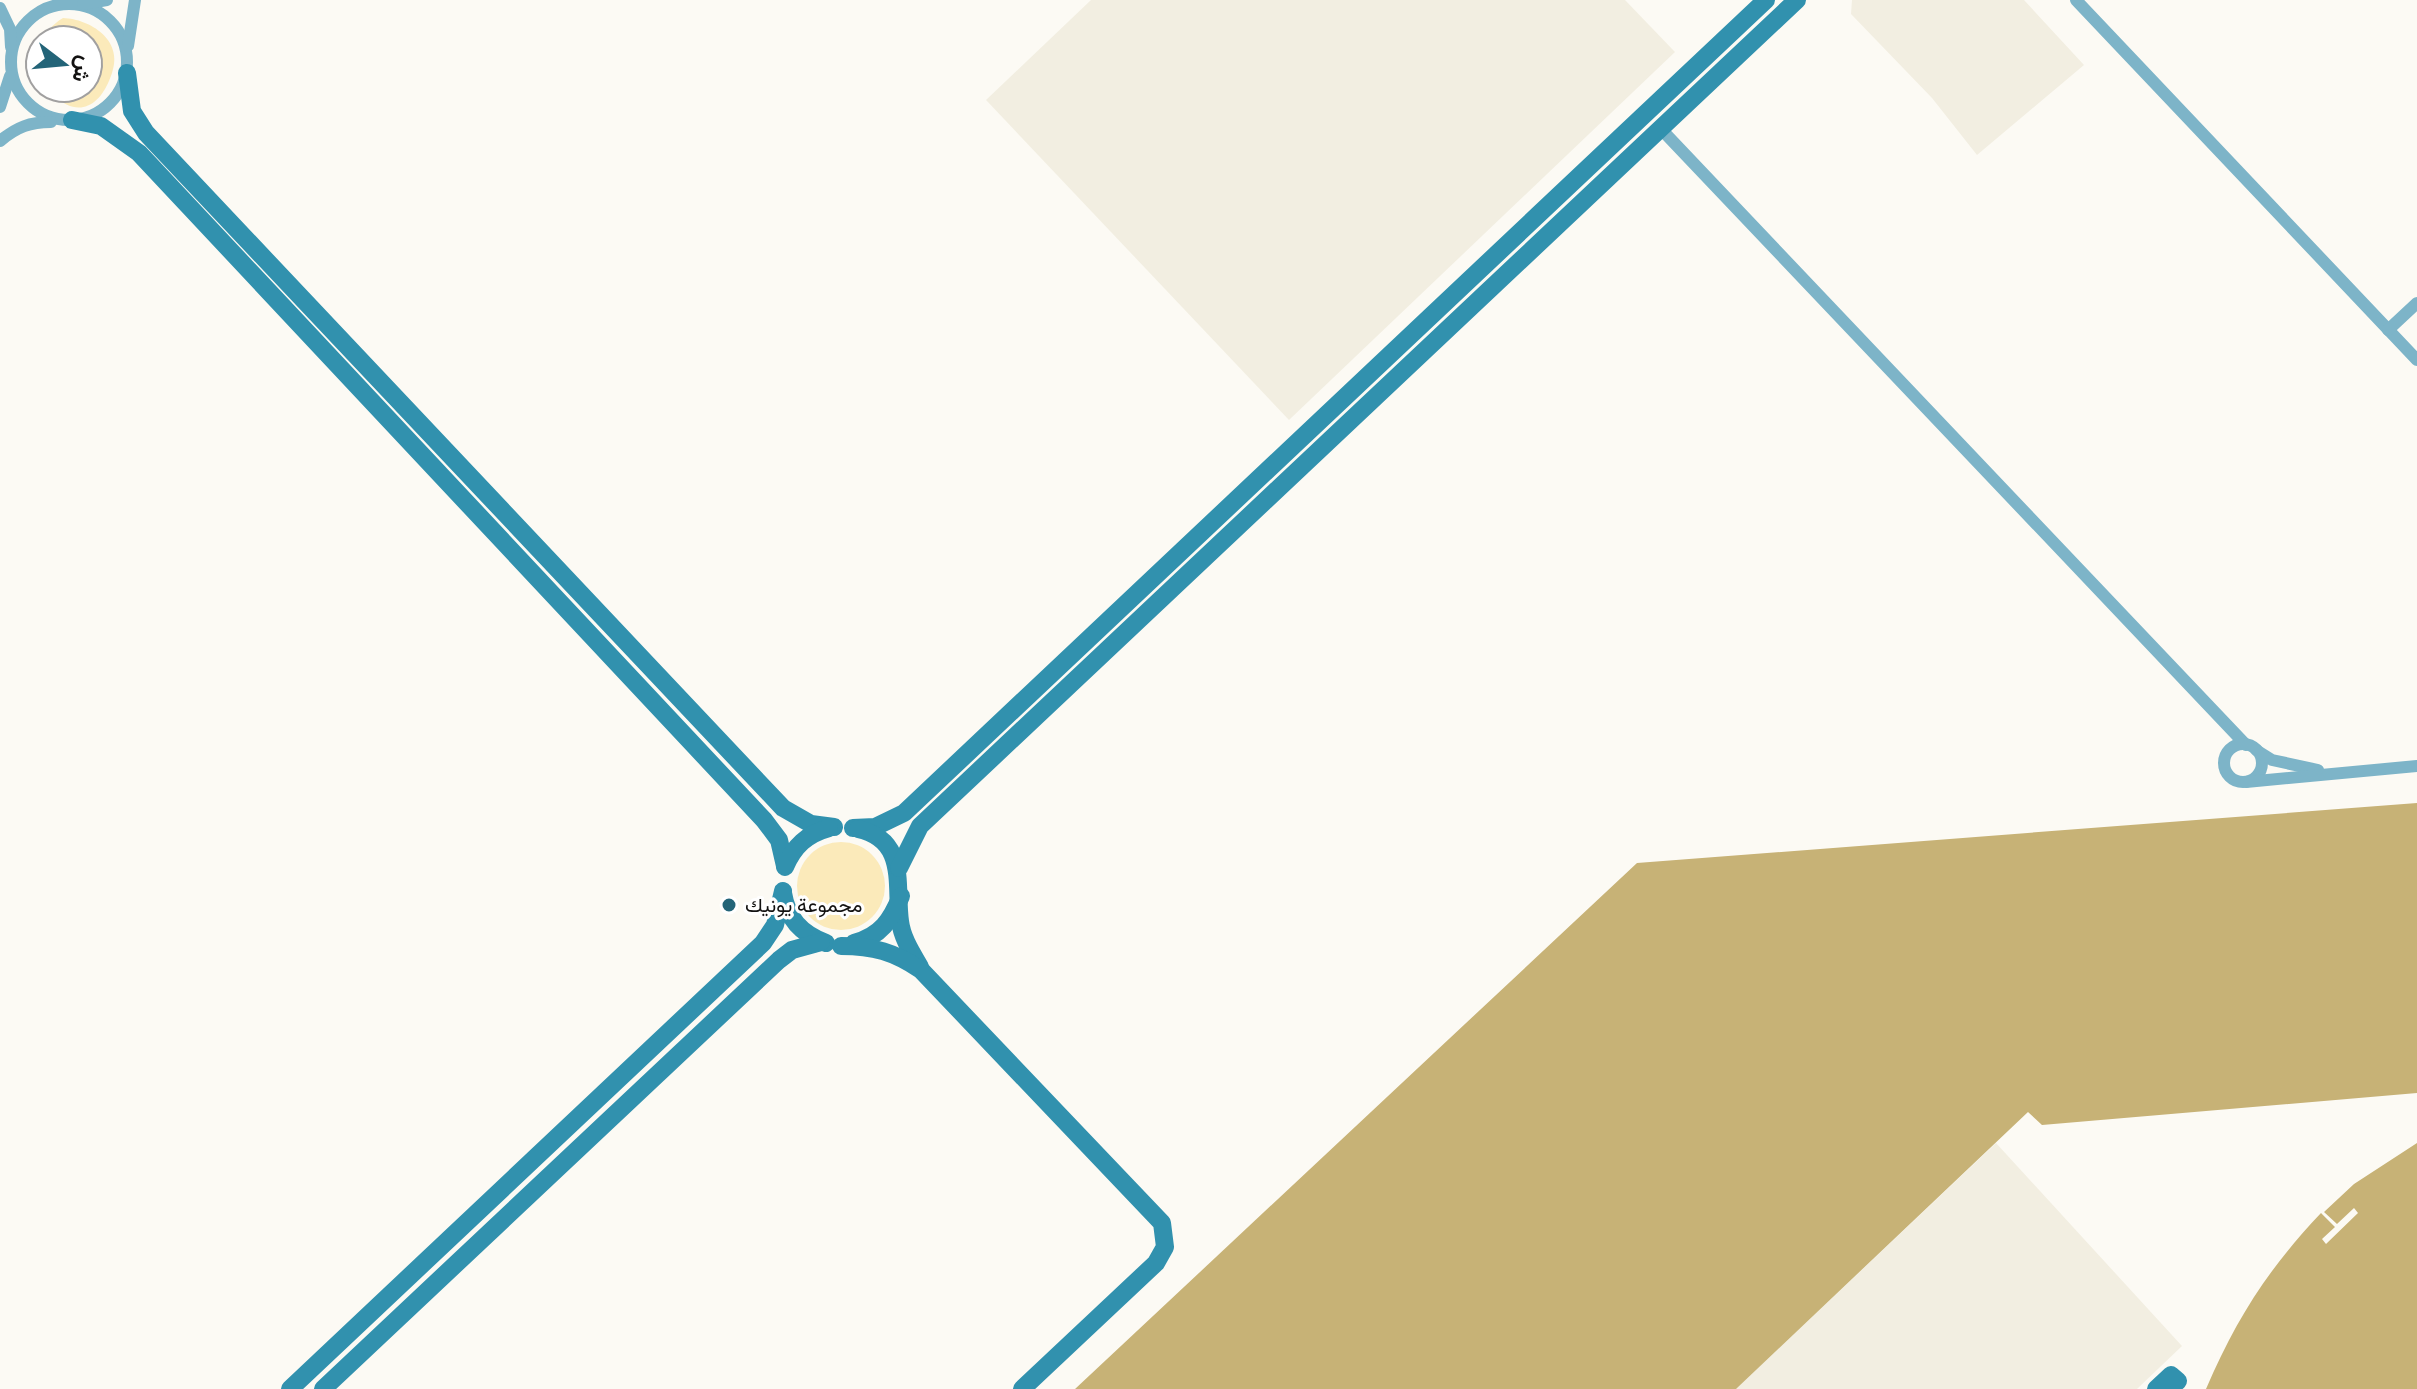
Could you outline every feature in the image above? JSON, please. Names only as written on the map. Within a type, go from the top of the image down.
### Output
[{"type":"street","points":[[39,0],[84,5],[109,18],[125,42],[132,111],[146,133],[783,808],[811,824],[867,831],[887,846],[899,868]]},
{"type":"street","points":[[74,4],[107,0]]},
{"type":"street","points":[[0,141],[33,122],[66,121],[99,113],[116,99],[128,68],[127,34],[135,0]]},
{"type":"street","points":[[785,866],[796,847],[814,832],[844,827],[875,827],[904,813],[1766,0]]},
{"type":"street","points":[[921,970],[900,921],[899,868],[901,857],[920,826],[1797,0]]},
{"type":"street","points":[[2076,0],[2417,360]]},
{"type":"street","points":[[12,49],[22,27],[38,12],[61,4]]},
{"type":"street","points":[[0,8],[10,29],[12,49],[8,90],[0,107]]},
{"type":"street","points":[[11,69],[18,92],[34,111],[66,121],[101,126],[139,153],[764,820],[779,840],[785,866],[775,925],[763,943],[290,1389]]},
{"type":"street","points":[[1661,129],[2218,719],[2261,759],[2260,771],[2246,782]]},
{"type":"street","points":[[2388,330],[2417,303]]},
{"type":"street","points":[[2218,719],[2226,737],[2228,776],[2246,782],[2417,766]]},
{"type":"street","points":[[2225,756],[2233,747],[2250,747],[2272,760],[2333,772]]},
{"type":"street","points":[[783,891],[785,907],[797,927],[821,942],[870,946],[889,951],[921,970],[1143,1201],[1165,1230],[1165,1247],[1156,1263],[1022,1389]]},
{"type":"street","points":[[841,946],[870,939],[890,921],[901,896]]},
{"type":"street","points":[[323,1389],[779,960],[792,950],[821,942]]},
{"type":"street","points":[[2156,1389],[2173,1381]]},
{"type":"shaded area","points":[[1091,0],[1625,0],[1675,52],[1289,420],[986,100]]},
{"type":"shaded area","points":[[1852,0],[2024,0],[2084,65],[1977,155],[1932,98],[1851,14]]},
{"type":"shaded area","points":[[63,18],[88,24],[57,24]]},
{"type":"shaded area","points":[[104,36],[113,51],[112,73],[104,88]]},
{"type":"shaded area","points":[[2417,803],[2417,1093],[2042,1125],[2028,1112],[1736,1389],[1075,1389],[1637,863]]},
{"type":"shaded area","points":[[841,842],[858,846],[872,855],[881,869],[885,886],[881,903],[872,917],[858,926],[841,930],[824,926],[810,917],[801,903],[797,886],[801,869],[810,855],[824,846]]},
{"type":"shaded area","points":[[1996,1143],[2182,1346],[2137,1389],[1736,1389]]},
{"type":"shaded area","points":[[2417,1143],[2417,1389],[2206,1389],[2229,1340],[2255,1296],[2302,1234],[2321,1213],[2335,1227],[2322,1239],[2326,1244],[2358,1213],[2354,1208],[2337,1224],[2324,1212],[2354,1184]]},
{"type":"place","name":"مجموعة يونيك","points":[[729,905]]}]
